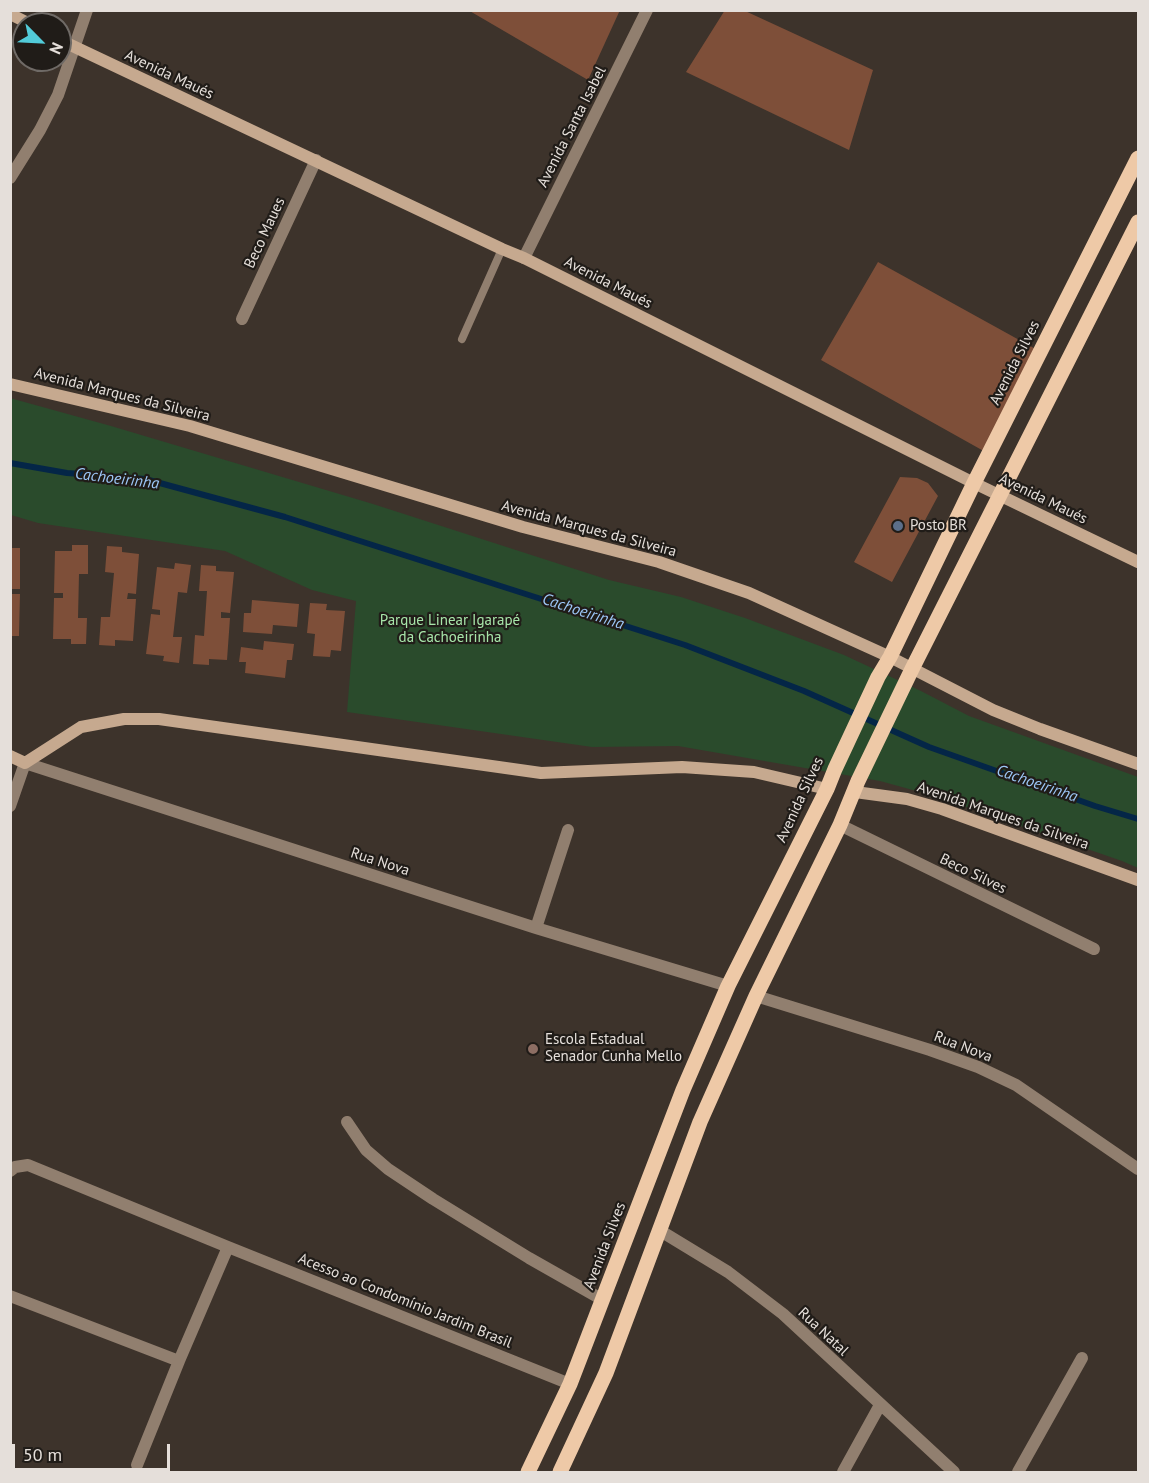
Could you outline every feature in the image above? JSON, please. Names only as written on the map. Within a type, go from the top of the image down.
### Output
[{"type":"main road","name":"Avenida Silves","points":[[528,1473],[570,1384],[683,1090],[728,986],[827,789],[878,677],[890,657],[974,483],[1138,158]]},
{"type":"main road","points":[[560,1473],[606,1373],[700,1122],[756,996],[840,825],[856,786],[912,669],[1138,222]]},
{"type":"street","points":[[10,178],[40,130],[58,95],[87,10]]},
{"type":"street","name":"Avenida Santa Isabel","points":[[524,258],[647,10]]},
{"type":"street","name":"Avenida Maués","points":[[74,47],[524,258],[974,483],[1138,562]]},
{"type":"street","name":"Beco Maues","points":[[242,319],[316,160]]},
{"type":"street","name":"Avenida Marques da Silveira","points":[[10,384],[190,426],[523,527],[659,562],[748,593],[890,657],[993,710],[1138,764]]},
{"type":"street","points":[[10,806],[25,763],[81,727],[124,719],[159,719],[541,773],[682,767],[754,772],[827,789]]},
{"type":"street","name":"Rua Nova","points":[[10,756],[25,763],[536,928],[728,986]]},
{"type":"street","name":"Avenida Marques da Silveira","points":[[856,786],[942,809],[1138,880]]},
{"type":"street","name":"Beco Silves","points":[[840,825],[1094,949]]},
{"type":"street","points":[[536,928],[568,830]]},
{"type":"street","name":"Rua Nova","points":[[756,996],[978,1067],[1016,1085],[1138,1168]]},
{"type":"street","points":[[347,1122],[366,1150],[388,1169],[529,1258],[603,1300]]},
{"type":"street","name":"Acesso ao Condomínio Jardim Brasil","points":[[10,1171],[22,1164],[28,1165],[570,1384]]},
{"type":"street","name":"Rua Natal","points":[[659,1230],[728,1272],[783,1314],[954,1473]]},
{"type":"street","points":[[137,1465],[228,1247]]},
{"type":"street","points":[[10,1296],[179,1361]]},
{"type":"street","points":[[1018,1473],[1082,1358]]},
{"type":"street","points":[[843,1473],[880,1405]]},
{"type":"lane","points":[[462,339],[502,249]]},
{"type":"green space","name":"Parque Linear Igarapé da Cachoeirinha","points":[[10,398],[373,504],[609,580],[681,597],[745,618],[844,655],[969,716],[1138,777],[1138,868],[931,795],[880,781],[678,746],[592,747],[347,712],[356,601],[312,590],[225,551],[38,523],[11,515]]},
{"type":"building","points":[[468,10],[620,10],[588,80]]},
{"type":"building","points":[[725,10],[743,10],[873,70],[849,150],[686,72]]},
{"type":"building","points":[[878,262],[1041,352],[989,454],[821,360]]},
{"type":"building","name":"Posto BR","points":[[900,477],[917,478],[928,483],[938,496],[892,582],[854,562]]},
{"type":"building","points":[[72,545],[88,545],[88,574],[79,574],[78,618],[87,618],[86,644],[71,644],[71,639],[53,639],[54,598],[63,598],[63,593],[54,593],[55,551],[72,551]]},
{"type":"building","points":[[107,546],[122,547],[122,552],[139,554],[136,594],[128,593],[127,599],[136,599],[133,641],[115,640],[115,646],[99,645],[101,617],[110,617],[114,573],[105,572]]},
{"type":"building","points":[[10,548],[20,548],[20,589],[10,589]]},
{"type":"building","points":[[175,563],[191,565],[187,593],[178,592],[173,637],[182,637],[179,663],[163,661],[164,656],[146,654],[151,614],[160,615],[160,610],[152,609],[157,567],[174,569]]},
{"type":"building","points":[[201,565],[216,566],[216,571],[234,572],[230,613],[221,612],[221,618],[230,618],[227,660],[209,659],[209,665],[193,664],[195,635],[204,636],[207,591],[199,591]]},
{"type":"building","points":[[10,594],[20,594],[19,636],[10,636]]},
{"type":"building","points":[[252,600],[299,604],[297,627],[273,625],[272,634],[243,632],[244,613],[251,613]]},
{"type":"building","points":[[310,603],[327,604],[326,610],[345,611],[341,651],[331,650],[330,657],[313,656],[315,634],[307,633]]},
{"type":"building","points":[[264,641],[294,644],[292,660],[287,660],[285,678],[245,673],[246,662],[239,662],[241,647],[263,650]]},
{"type":"waterway","name":"Cachoeirinha","points":[[10,463],[67,473],[145,479],[285,517],[685,645],[804,691],[929,747],[1138,819]]},
{"type":"place","name":"Posto BR","points":[[898,526]]},
{"type":"place","name":"Escola Estadual Senador Cunha Mello","points":[[533,1049]]}]
